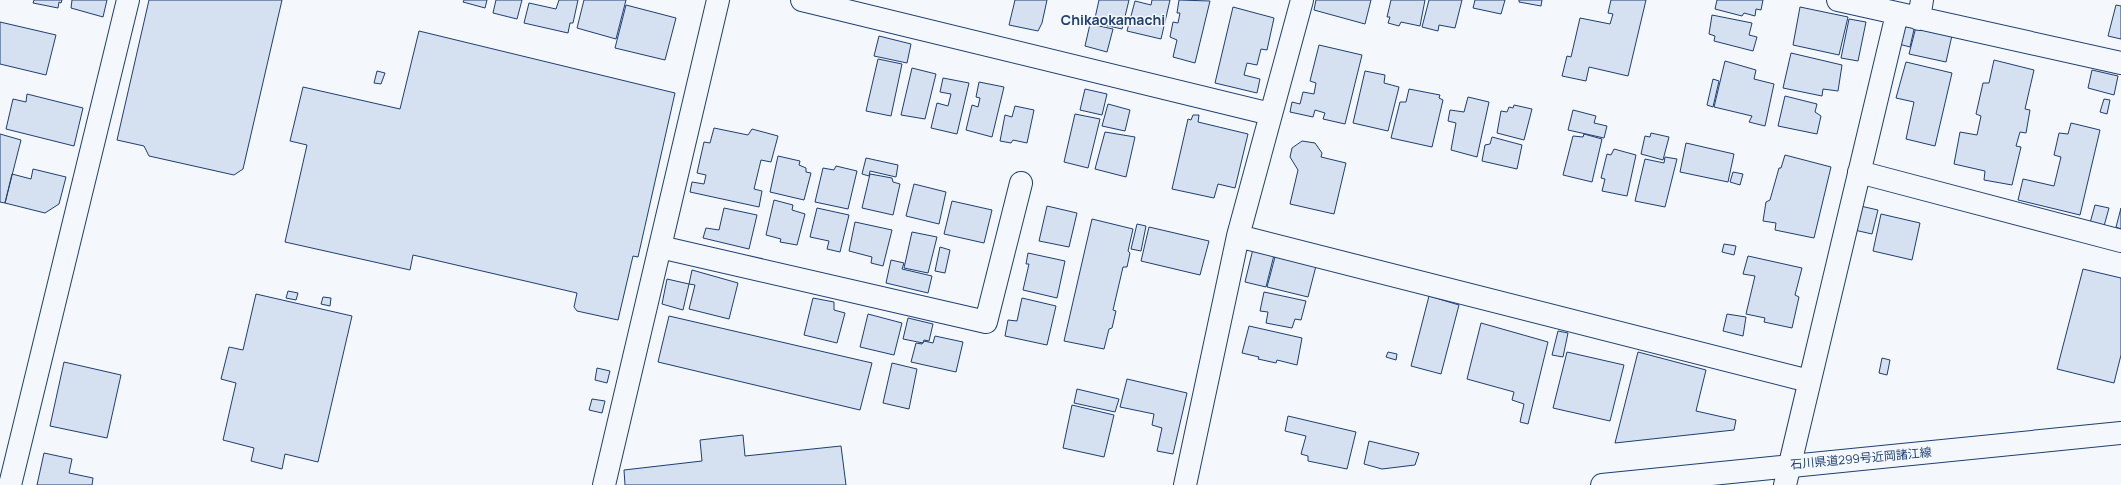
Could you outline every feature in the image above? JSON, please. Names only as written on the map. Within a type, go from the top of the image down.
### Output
[{"type":"street","points":[[10,485],[128,0]]},
{"type":"street","points":[[604,485],[718,0]]},
{"type":"street","points":[[802,0],[1271,114]]},
{"type":"street","points":[[1185,485],[1238,236],[1302,0]]},
{"type":"street","points":[[1838,0],[1897,14],[1920,10],[2121,63]]},
{"type":"street","points":[[1787,475],[1897,14]]},
{"type":"street","points":[[1859,172],[2121,241]]},
{"type":"street","points":[[660,247],[986,322],[1021,183]]},
{"type":"street","points":[[1238,236],[1809,381]]},
{"type":"street","name":"石川県道299号近岡諸江線","points":[[1602,485],[1787,475],[2121,433]]},
{"type":"building","points":[[34,0],[62,0],[61,3],[59,2],[58,8],[33,3]]},
{"type":"building","points":[[72,0],[107,0],[103,17],[71,8]]},
{"type":"building","points":[[149,0],[282,0],[243,169],[234,175],[149,156],[144,146],[117,140]]},
{"type":"building","points":[[464,0],[487,0],[485,8],[463,2]]},
{"type":"building","points":[[496,0],[522,0],[517,19],[493,13]]},
{"type":"building","points":[[559,0],[578,0],[573,23],[570,23],[568,33],[524,23],[529,3],[556,9]]},
{"type":"building","points":[[584,0],[626,0],[616,39],[577,28]]},
{"type":"building","points":[[1015,0],[1047,0],[1042,23],[1038,31],[1009,25]]},
{"type":"building","points":[[1099,0],[1129,0],[1122,29],[1104,25],[1105,19],[1095,18]]},
{"type":"building","points":[[1152,0],[1170,0],[1161,39],[1127,31],[1135,1],[1151,5]]},
{"type":"building","points":[[1179,0],[1210,1],[1195,63],[1173,57],[1177,40],[1170,37],[1173,22],[1178,23],[1180,13],[1177,13]]},
{"type":"building","points":[[1316,0],[1371,0],[1365,24],[1314,10]]},
{"type":"building","points":[[1391,0],[1425,0],[1420,26],[1401,22],[1399,26],[1388,23],[1390,17],[1387,17]]},
{"type":"building","points":[[1429,0],[1462,0],[1455,28],[1439,25],[1438,31],[1422,27]]},
{"type":"building","points":[[1475,0],[1505,0],[1501,14],[1473,8]]},
{"type":"building","points":[[1519,0],[1542,0],[1541,6],[1519,2]]},
{"type":"building","points":[[1611,0],[1646,0],[1628,76],[1589,67],[1586,81],[1562,76],[1567,56],[1571,57],[1580,18],[1610,24],[1613,14],[1608,13]]},
{"type":"building","points":[[1717,0],[1763,0],[1761,10],[1756,9],[1755,16],[1744,13],[1742,16],[1715,9]]},
{"type":"building","points":[[626,5],[676,18],[665,60],[615,48]]},
{"type":"building","points":[[2116,5],[2121,6],[2121,39],[2108,36]]},
{"type":"building","points":[[1233,7],[1274,18],[1267,50],[1261,49],[1257,65],[1247,63],[1244,75],[1260,79],[1257,93],[1215,83]]},
{"type":"building","points":[[1800,7],[1848,17],[1839,55],[1793,45]]},
{"type":"building","points":[[1712,15],[1752,23],[1749,35],[1757,37],[1753,51],[1714,41],[1715,36],[1709,34]]},
{"type":"building","points":[[1849,19],[1866,22],[1858,61],[1841,58]]},
{"type":"building","points":[[1900,21],[1915,25],[1910,47],[1895,43]]},
{"type":"building","points":[[0,22],[56,35],[46,75],[0,64]]},
{"type":"building","points":[[1917,23],[1953,31],[1946,62],[1909,54]]},
{"type":"building","points":[[1090,24],[1113,29],[1107,52],[1085,46]]},
{"type":"building","points":[[419,31],[675,93],[638,257],[633,256],[618,320],[577,311],[574,307],[577,293],[413,255],[410,270],[285,242],[307,145],[290,141],[303,87],[400,109]]},
{"type":"building","points":[[879,36],[911,44],[907,63],[874,56]]},
{"type":"building","points":[[1319,45],[1362,55],[1345,124],[1323,119],[1325,113],[1315,110],[1313,117],[1290,112],[1292,102],[1300,104],[1303,92],[1314,94],[1316,83],[1310,81]]},
{"type":"building","points":[[1791,53],[1842,65],[1838,91],[1823,89],[1822,96],[1783,88]]},
{"type":"building","points":[[878,59],[902,64],[891,116],[866,111]]},
{"type":"building","points":[[1994,60],[2034,70],[2025,109],[2030,110],[2026,133],[2020,132],[2016,146],[2021,147],[2012,185],[1984,180],[1985,171],[1954,164],[1960,132],[1977,135],[1981,116],[1976,114],[1983,83],[1989,83]]},
{"type":"building","points":[[1725,61],[1756,70],[1754,79],[1774,84],[1765,126],[1749,122],[1752,116],[1714,107]]},
{"type":"building","points":[[1906,62],[1952,73],[1935,146],[1906,139],[1914,102],[1896,98]]},
{"type":"building","points":[[912,68],[936,74],[925,119],[901,115]]},
{"type":"building","points":[[2092,70],[2118,76],[2114,95],[2088,88]]},
{"type":"building","points":[[377,71],[385,73],[381,84],[374,83]]},
{"type":"building","points":[[1365,71],[1385,75],[1384,83],[1399,87],[1388,131],[1353,123]]},
{"type":"building","points":[[943,78],[969,83],[957,134],[931,128],[937,103],[948,106],[951,94],[940,92]]},
{"type":"building","points":[[1713,79],[1719,81],[1713,107],[1707,105]]},
{"type":"building","points":[[979,82],[1004,87],[992,137],[966,130],[972,105],[978,107],[980,98],[976,97]]},
{"type":"building","points":[[1085,89],[1107,94],[1102,115],[1080,110]]},
{"type":"building","points":[[1409,89],[1440,95],[1439,98],[1443,100],[1432,147],[1391,138],[1400,102],[1406,102]]},
{"type":"building","points":[[27,94],[83,108],[74,146],[6,129],[13,99],[26,102]]},
{"type":"building","points":[[1785,96],[1817,104],[1815,112],[1821,116],[1817,134],[1778,126]]},
{"type":"building","points":[[1468,97],[1489,102],[1477,157],[1451,150],[1456,123],[1448,121],[1450,110],[1464,112]]},
{"type":"building","points":[[2104,99],[2110,100],[2107,114],[2100,112]]},
{"type":"building","points":[[1108,104],[1130,110],[1125,131],[1102,126]]},
{"type":"building","points":[[1514,105],[1532,109],[1524,140],[1497,133],[1501,111],[1507,112],[1509,107],[1513,108]]},
{"type":"building","points":[[1015,106],[1034,110],[1027,143],[1013,140],[1011,143],[1000,141],[1005,115],[1012,117]]},
{"type":"building","points":[[1573,110],[1596,116],[1594,123],[1607,126],[1604,138],[1568,130]]},
{"type":"building","points":[[1075,114],[1100,119],[1088,168],[1064,162]]},
{"type":"building","points":[[1193,115],[1199,115],[1198,122],[1248,134],[1235,188],[1218,184],[1214,198],[1172,189],[1188,119],[1191,120]]},
{"type":"building","points":[[2071,123],[2100,130],[2080,215],[2018,200],[2023,179],[2054,186],[2061,157],[2054,155],[2059,133],[2068,134]]},
{"type":"building","points":[[714,128],[748,135],[752,129],[778,136],[771,162],[761,160],[754,189],[762,191],[759,207],[690,192],[692,182],[704,184],[706,175],[697,173],[704,142],[710,143]]},
{"type":"building","points":[[1105,132],[1135,137],[1126,177],[1095,169]]},
{"type":"building","points":[[1651,133],[1669,137],[1663,160],[1641,154],[1645,136],[1650,137]]},
{"type":"building","points":[[0,134],[21,140],[5,203],[0,202]]},
{"type":"building","points":[[1584,134],[1602,139],[1592,182],[1563,175],[1573,136],[1583,137]]},
{"type":"building","points":[[1492,137],[1522,145],[1517,169],[1482,161],[1485,145],[1490,144]]},
{"type":"building","points":[[1302,141],[1315,143],[1322,153],[1321,157],[1346,163],[1334,214],[1290,204],[1298,170],[1290,157],[1292,148]]},
{"type":"building","points":[[1686,143],[1734,154],[1728,182],[1680,172]]},
{"type":"building","points":[[1614,149],[1636,155],[1627,196],[1602,191],[1605,179],[1601,178],[1607,154],[1611,155]]},
{"type":"building","points":[[1785,155],[1831,167],[1814,238],[1775,230],[1776,223],[1763,221],[1766,202],[1770,200],[1779,168],[1781,168]]},
{"type":"building","points":[[778,156],[800,161],[799,165],[806,168],[806,172],[811,173],[804,200],[770,192]]},
{"type":"building","points":[[1665,157],[1677,159],[1665,207],[1635,201],[1645,159],[1664,163]]},
{"type":"building","points":[[866,158],[898,165],[896,177],[870,171],[869,176],[862,174]]},
{"type":"building","points":[[836,166],[857,171],[848,209],[815,202],[823,168],[834,170]]},
{"type":"building","points":[[33,169],[66,177],[59,204],[45,213],[5,203],[12,174],[31,179]]},
{"type":"building","points":[[1733,172],[1743,174],[1740,185],[1730,182]]},
{"type":"building","points":[[870,174],[892,178],[893,182],[900,184],[893,215],[862,208]]},
{"type":"building","points":[[914,184],[946,192],[939,224],[906,216]]},
{"type":"building","points":[[774,200],[793,205],[792,210],[805,214],[797,245],[780,242],[781,239],[766,235]]},
{"type":"building","points":[[952,201],[992,210],[984,243],[944,234]]},
{"type":"building","points":[[1856,205],[1878,210],[1872,234],[1850,229]]},
{"type":"building","points":[[2095,205],[2109,208],[2104,226],[2090,223]]},
{"type":"building","points":[[1047,206],[1077,213],[1069,247],[1039,241]]},
{"type":"building","points":[[724,208],[757,215],[749,249],[703,238],[706,228],[719,230]]},
{"type":"building","points":[[817,208],[849,215],[840,252],[827,249],[829,241],[810,237]]},
{"type":"building","points":[[2121,208],[2121,229],[2116,227]]},
{"type":"building","points":[[1881,214],[1920,223],[1912,260],[1873,251]]},
{"type":"building","points":[[1092,219],[1133,229],[1128,251],[1130,253],[1127,267],[1123,267],[1113,310],[1116,311],[1112,328],[1109,329],[1104,349],[1064,341]]},
{"type":"building","points":[[855,222],[892,230],[883,266],[871,263],[872,257],[849,251]]},
{"type":"building","points":[[1137,224],[1146,226],[1141,251],[1131,249]]},
{"type":"building","points":[[1149,227],[1209,241],[1200,275],[1141,261]]},
{"type":"building","points":[[912,232],[937,237],[928,273],[904,268]]},
{"type":"building","points":[[1724,244],[1736,246],[1734,255],[1722,252]]},
{"type":"building","points":[[940,247],[950,250],[945,273],[935,271]]},
{"type":"building","points":[[1253,249],[1274,255],[1266,287],[1245,282]]},
{"type":"building","points":[[1028,253],[1065,261],[1057,298],[1023,290],[1029,264],[1026,264]]},
{"type":"building","points":[[1748,256],[1802,268],[1795,295],[1799,297],[1792,328],[1764,322],[1765,318],[1746,314],[1755,276],[1743,274]]},
{"type":"building","points":[[1275,257],[1316,266],[1308,297],[1267,287]]},
{"type":"building","points":[[891,260],[904,263],[902,269],[932,276],[928,293],[886,283]]},
{"type":"building","points":[[2083,269],[2121,278],[2121,355],[2114,383],[2057,369]]},
{"type":"building","points":[[692,270],[738,283],[729,319],[689,309],[695,285],[689,284]]},
{"type":"building","points":[[667,279],[689,284],[683,310],[662,304]]},
{"type":"building","points":[[288,291],[298,293],[296,300],[286,298]]},
{"type":"building","points":[[1264,292],[1306,301],[1301,320],[1295,319],[1292,328],[1266,323],[1268,312],[1260,311]]},
{"type":"building","points":[[256,294],[352,316],[318,462],[285,454],[282,469],[251,461],[254,448],[223,440],[236,383],[221,379],[229,347],[243,350]]},
{"type":"building","points":[[1429,296],[1459,305],[1441,374],[1411,366]]},
{"type":"building","points":[[323,297],[331,298],[330,306],[321,304]]},
{"type":"building","points":[[813,298],[834,302],[834,310],[845,313],[837,343],[804,335]]},
{"type":"building","points":[[1022,298],[1056,306],[1047,345],[1005,336],[1008,320],[1017,321]]},
{"type":"building","points":[[868,314],[902,323],[894,355],[860,347]]},
{"type":"building","points":[[1727,314],[1746,317],[1743,336],[1723,331]]},
{"type":"building","points":[[669,316],[872,363],[860,410],[658,362]]},
{"type":"building","points":[[908,318],[933,324],[929,341],[924,340],[923,343],[903,339]]},
{"type":"building","points":[[1481,323],[1548,342],[1528,424],[1520,422],[1524,404],[1512,400],[1514,392],[1467,379]]},
{"type":"building","points":[[1249,326],[1302,338],[1297,365],[1277,360],[1276,363],[1258,359],[1259,357],[1242,353]]},
{"type":"building","points":[[1558,331],[1568,333],[1563,357],[1552,355]]},
{"type":"building","points":[[935,336],[963,342],[956,372],[911,362],[916,343],[922,344],[924,341],[933,343]]},
{"type":"building","points":[[1388,352],[1397,354],[1396,360],[1386,357]]},
{"type":"building","points":[[1567,352],[1624,365],[1610,421],[1553,408]]},
{"type":"building","points":[[1638,352],[1706,370],[1696,411],[1736,420],[1734,430],[1615,443]]},
{"type":"building","points":[[1882,358],[1890,360],[1887,375],[1879,373]]},
{"type":"building","points":[[64,362],[121,375],[107,438],[50,426]]},
{"type":"building","points":[[892,363],[917,369],[909,409],[883,403]]},
{"type":"building","points":[[597,368],[610,371],[607,383],[595,380]]},
{"type":"building","points":[[1127,379],[1187,393],[1173,454],[1157,451],[1162,428],[1152,425],[1154,414],[1120,407]]},
{"type":"building","points":[[1077,389],[1119,399],[1115,412],[1074,403]]},
{"type":"building","points":[[592,399],[605,401],[602,413],[589,410]]},
{"type":"building","points":[[1072,405],[1114,415],[1104,457],[1063,448]]},
{"type":"building","points":[[1288,416],[1356,432],[1347,469],[1308,461],[1308,456],[1301,454],[1306,436],[1285,431]]},
{"type":"building","points":[[743,435],[745,456],[841,446],[846,485],[625,485],[624,470],[702,461],[700,440]]},
{"type":"building","points":[[1369,441],[1419,453],[1415,465],[1382,469],[1364,464]]},
{"type":"building","points":[[44,453],[72,459],[69,473],[93,478],[92,485],[37,485]]},
{"type":"district","name":"Chikaokamachi","points":[[1113,19]]}]
